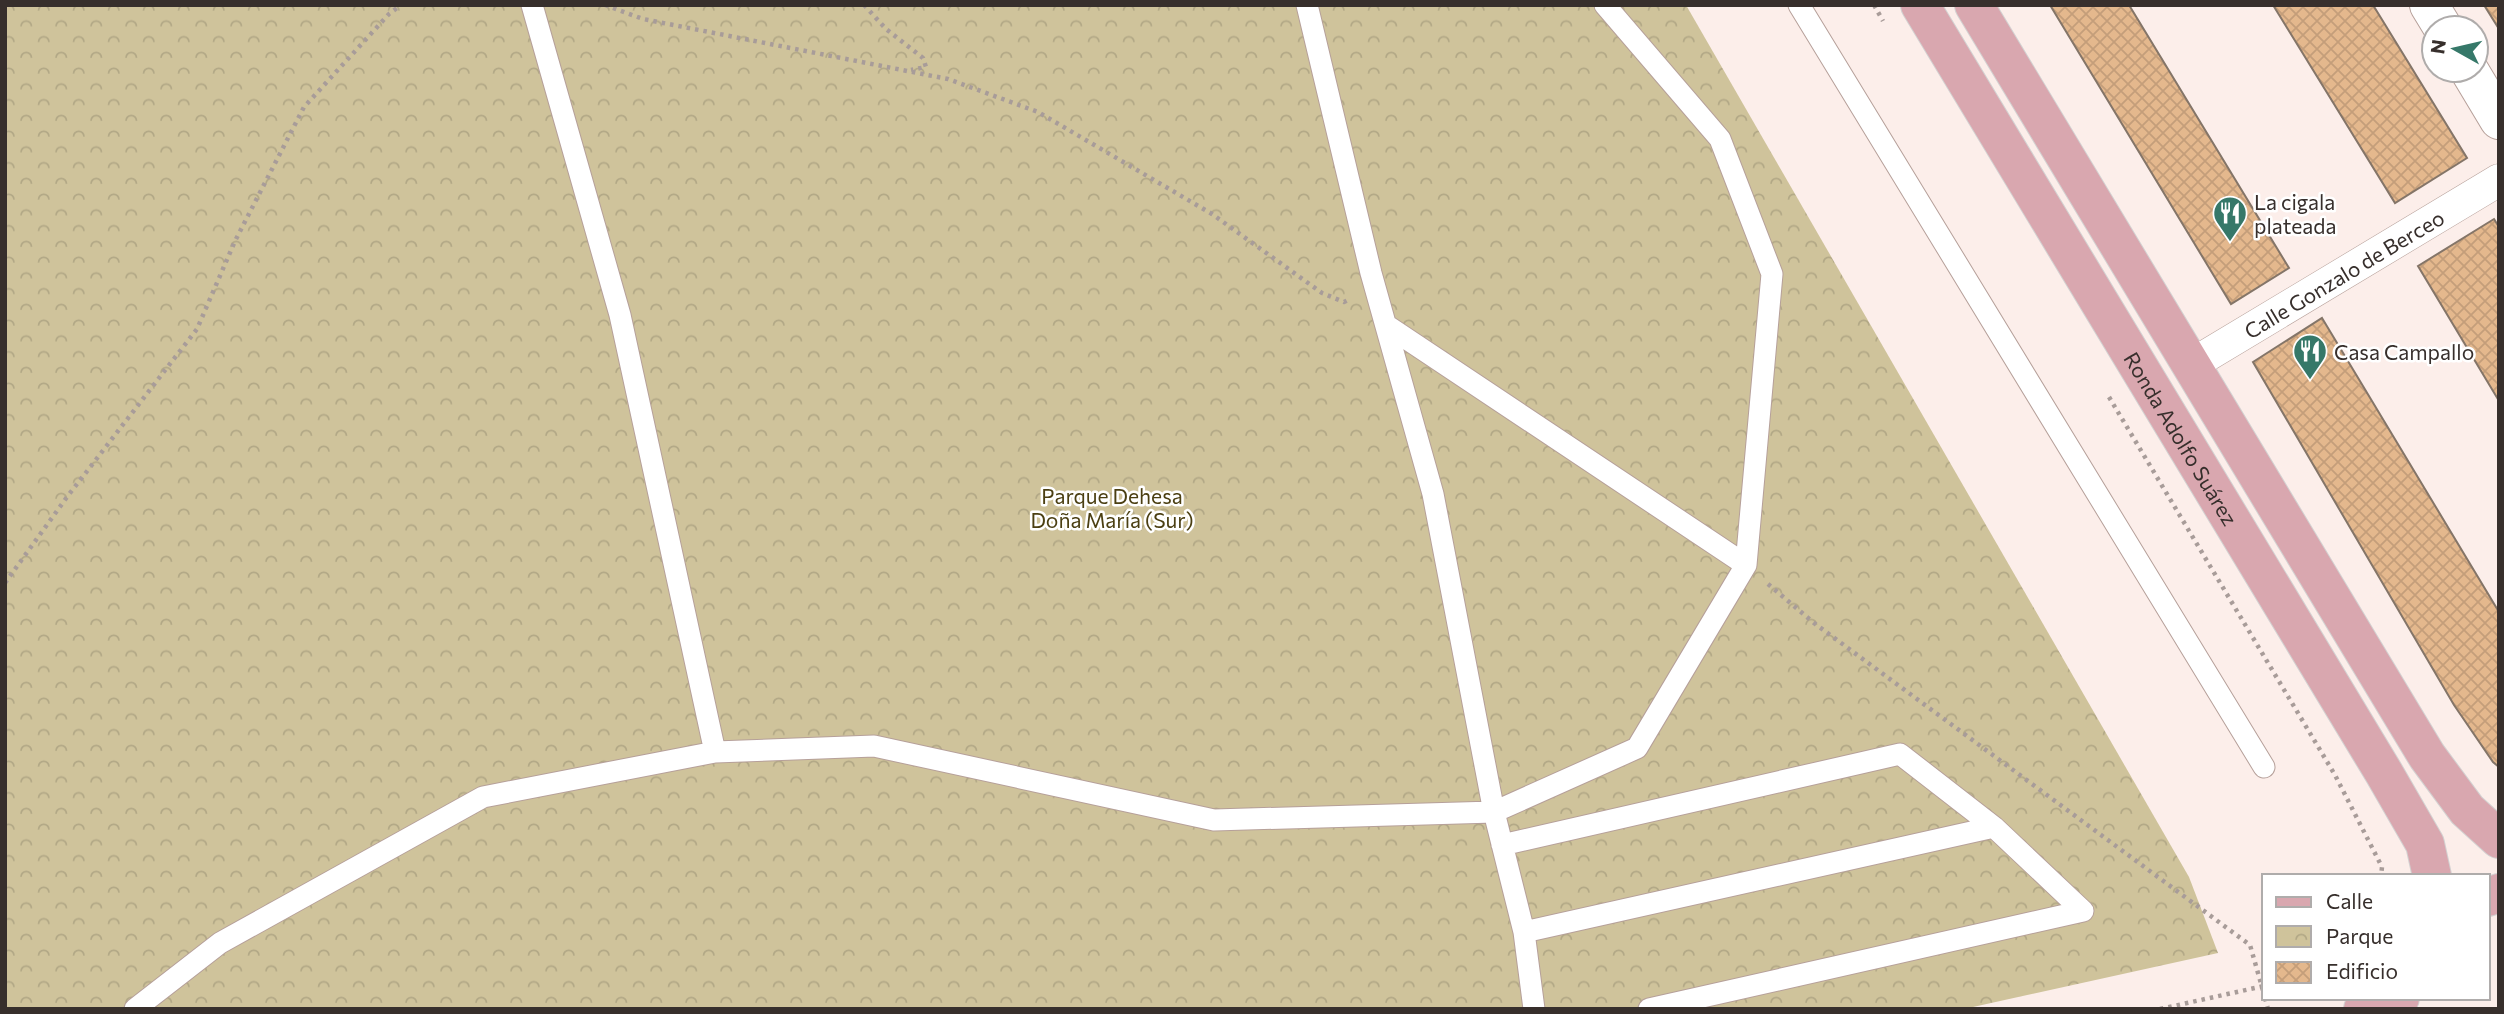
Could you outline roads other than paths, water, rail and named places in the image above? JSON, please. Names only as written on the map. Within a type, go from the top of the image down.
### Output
[{"type":"main road","name":"Ronda Adolfo Suárez","points":[[1920,5],[2384,773],[2425,844],[2432,874]]},
{"type":"main road","points":[[1974,5],[2427,756],[2467,810],[2499,839]]},
{"type":"main road","points":[[2363,1009],[2393,1000]]},
{"type":"street","points":[[2477,84],[2499,120]]},
{"type":"street","name":"Calle Gonzalo de Berceo","points":[[2191,365],[2499,180]]},
{"type":"lane","points":[[532,5],[620,315],[715,752]]},
{"type":"lane","points":[[1307,5],[1371,273],[1433,494],[1494,812],[1524,932],[1534,1009]]},
{"type":"lane","points":[[135,1009],[220,943],[483,797],[715,752],[874,746],[1214,820],[1494,812],[1637,748],[1746,565],[1772,274],[1720,139],[1605,5]]},
{"type":"lane","points":[[1799,5],[2264,767]]},
{"type":"lane","points":[[1386,325],[1746,565]]},
{"type":"lane","points":[[1502,845],[1900,754],[1994,827],[2083,911],[1649,1009]]},
{"type":"lane","points":[[1524,932],[1994,827]]},
{"type":"place","name":"La cigala plateada","points":[[2230,243]]},
{"type":"place","name":"Casa Campallo","points":[[2310,381]]},
{"type":"park label","name":"Parque Dehesa Doña María (Sur)","points":[[1112,507]]}]
